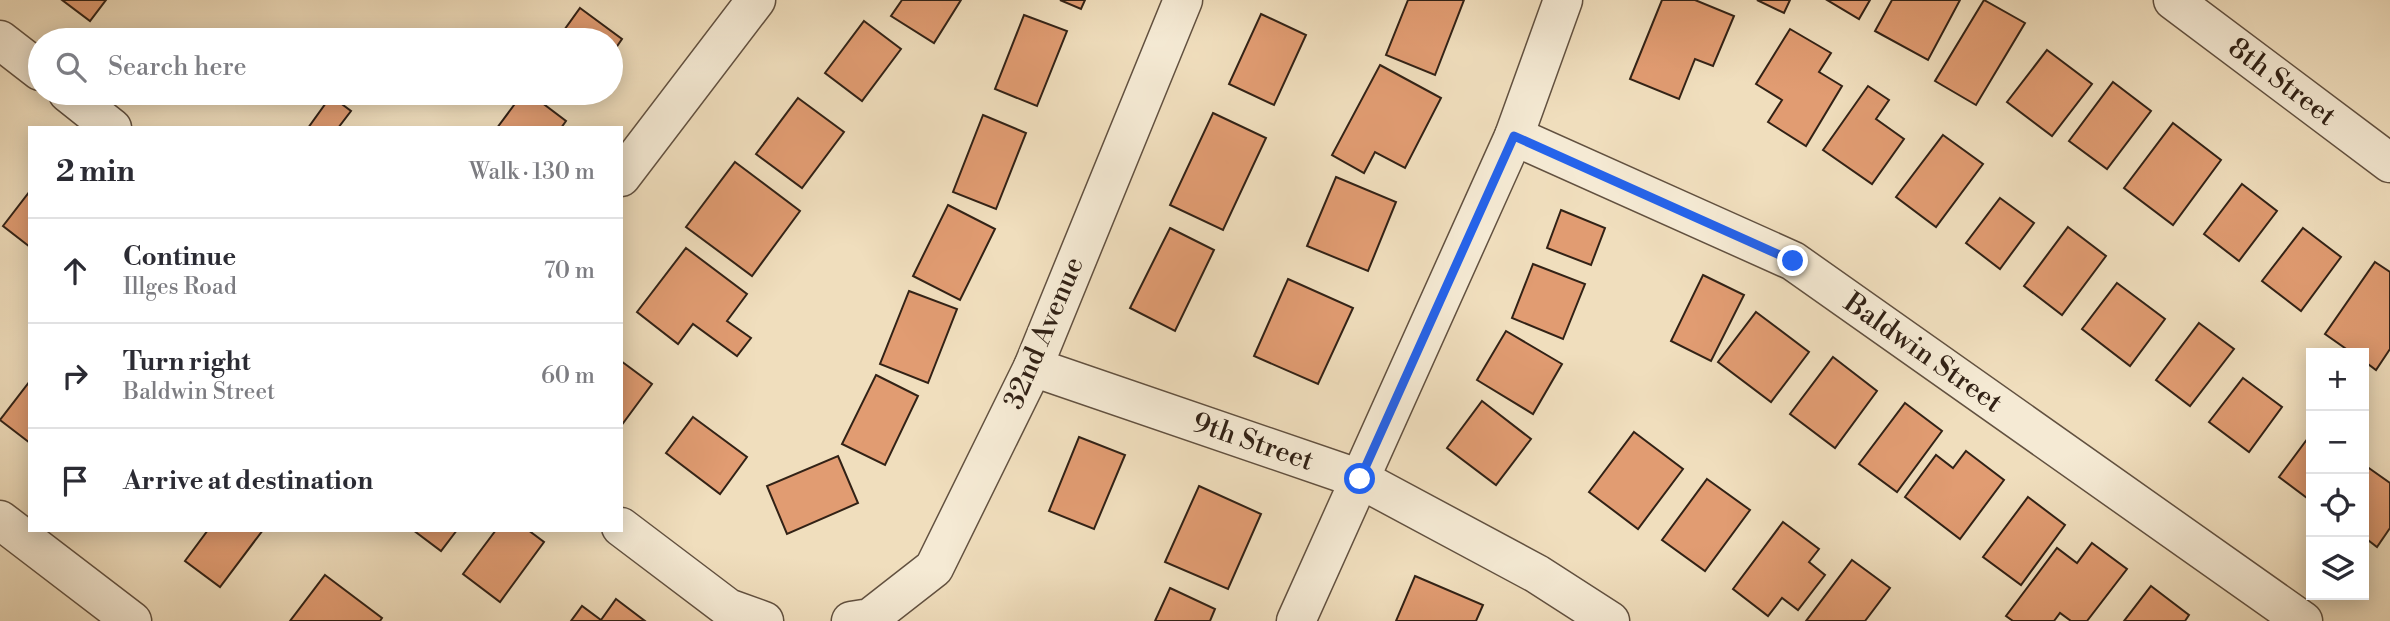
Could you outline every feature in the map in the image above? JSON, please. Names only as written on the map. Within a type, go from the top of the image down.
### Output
[{"type":"street","points":[[623,174],[756,0]]},
{"type":"street","name":"32nd Avenue","points":[[851,621],[870,618],[934,568],[1033,366],[1183,0]]},
{"type":"street","points":[[1296,621],[1514,136],[1563,0]]},
{"type":"street","name":"8th Street","points":[[2173,0],[2390,163]]},
{"type":"street","points":[[0,40],[28,62]]},
{"type":"street","points":[[83,105],[109,126]]},
{"type":"street","name":"Baldwin Street","points":[[1514,136],[1793,261],[2303,621]]},
{"type":"street","name":"9th Street","points":[[1033,366],[1360,479],[1537,574],[1610,621]]},
{"type":"street","points":[[0,520],[132,621]]},
{"type":"street","points":[[623,529],[728,608],[764,621]]},
{"type":"building","points":[[62,0],[106,0],[90,21]]},
{"type":"building","points":[[902,0],[961,0],[934,43],[891,16]]},
{"type":"building","points":[[1060,0],[1085,0],[1081,9]]},
{"type":"building","points":[[1408,0],[1464,0],[1435,75],[1386,55]]},
{"type":"building","points":[[1662,0],[1695,0],[1734,16],[1713,66],[1695,59],[1679,99],[1630,79]]},
{"type":"building","points":[[1757,0],[1790,0],[1784,13]]},
{"type":"building","points":[[1827,0],[1870,0],[1859,19]]},
{"type":"building","points":[[1892,0],[1960,0],[1928,60],[1875,31]]},
{"type":"building","points":[[1984,0],[2025,23],[1976,105],[1935,81]]},
{"type":"building","points":[[580,8],[607,28],[566,28]]},
{"type":"building","points":[[1261,14],[1306,35],[1274,105],[1229,84]]},
{"type":"building","points":[[1024,15],[1067,31],[1037,106],[995,89]]},
{"type":"building","points":[[864,21],[901,49],[862,101],[825,73]]},
{"type":"building","points":[[1790,29],[1831,53],[1819,72],[1842,86],[1806,146],[1768,122],[1782,100],[1756,84]]},
{"type":"building","points":[[2047,50],[2092,84],[2052,136],[2007,102]]},
{"type":"building","points":[[1380,65],[1441,98],[1405,168],[1375,152],[1364,173],[1332,155]]},
{"type":"building","points":[[2113,82],[2151,111],[2107,169],[2069,141]]},
{"type":"building","points":[[1868,86],[1889,100],[1876,119],[1904,139],[1872,184],[1823,150]]},
{"type":"building","points":[[798,98],[844,132],[802,188],[756,154]]},
{"type":"building","points":[[325,105],[343,105],[351,111],[340,126],[309,126]]},
{"type":"building","points":[[514,105],[545,105],[566,121],[562,126],[498,126]]},
{"type":"building","points":[[1213,113],[1266,138],[1223,230],[1170,205]]},
{"type":"building","points":[[983,115],[1026,133],[996,209],[953,192]]},
{"type":"building","points":[[2173,123],[2221,160],[2173,225],[2124,188]]},
{"type":"building","points":[[1943,135],[1983,164],[1936,227],[1896,197]]},
{"type":"building","points":[[735,162],[800,211],[752,276],[686,227]]},
{"type":"building","points":[[1336,177],[1396,202],[1368,271],[1307,246]]},
{"type":"building","points":[[2242,184],[2277,211],[2239,261],[2204,234]]},
{"type":"building","points":[[28,194],[28,245],[3,226]]},
{"type":"building","points":[[2000,198],[2034,223],[2000,269],[1966,243]]},
{"type":"building","points":[[948,205],[995,229],[960,300],[913,276]]},
{"type":"building","points":[[1561,210],[1605,228],[1591,265],[1547,248]]},
{"type":"building","points":[[2068,227],[2106,256],[2062,315],[2024,286]]},
{"type":"building","points":[[1170,228],[1214,250],[1175,331],[1130,308]]},
{"type":"building","points":[[2303,228],[2341,257],[2301,311],[2262,281]]},
{"type":"building","points":[[686,248],[747,294],[727,321],[751,338],[737,356],[693,324],[678,344],[637,312]]},
{"type":"building","points":[[2375,262],[2390,272],[2390,349],[2376,370],[2369,365],[2369,348],[2345,348],[2325,334]]},
{"type":"building","points":[[1533,264],[1585,284],[1563,339],[1512,318]]},
{"type":"building","points":[[1703,275],[1744,295],[1711,361],[1671,341]]},
{"type":"building","points":[[1288,279],[1353,308],[1318,384],[1254,356]]},
{"type":"building","points":[[2117,283],[2165,319],[2130,366],[2082,329]]},
{"type":"building","points":[[909,291],[957,309],[928,383],[880,364]]},
{"type":"building","points":[[1756,312],[1809,352],[1771,402],[1718,362]]},
{"type":"building","points":[[2199,323],[2234,349],[2190,406],[2156,380]]},
{"type":"building","points":[[1506,331],[1562,364],[1533,414],[1477,380]]},
{"type":"building","points":[[1833,357],[1877,391],[1835,448],[1790,414]]},
{"type":"building","points":[[623,362],[652,384],[623,423]]},
{"type":"building","points":[[876,375],[918,396],[885,465],[842,444]]},
{"type":"building","points":[[2243,378],[2282,407],[2249,452],[2209,422]]},
{"type":"building","points":[[28,384],[28,441],[0,420]]},
{"type":"building","points":[[1482,401],[1531,439],[1496,485],[1447,448]]},
{"type":"building","points":[[1905,403],[1942,431],[1897,492],[1859,464]]},
{"type":"building","points":[[693,417],[747,457],[720,494],[666,453]]},
{"type":"building","points":[[1634,432],[1683,469],[1638,529],[1589,492]]},
{"type":"building","points":[[1079,437],[1125,455],[1094,529],[1049,511]]},
{"type":"building","points":[[2306,441],[2306,497],[2279,477]]},
{"type":"building","points":[[1966,451],[2004,480],[1960,539],[1905,497],[1936,455],[1953,468]]},
{"type":"building","points":[[838,456],[858,503],[787,534],[767,486]]},
{"type":"building","points":[[2369,468],[2390,483],[2390,528],[2377,547],[2369,541]]},
{"type":"building","points":[[1707,479],[1750,510],[1705,571],[1662,540]]},
{"type":"building","points":[[1199,486],[1261,514],[1228,589],[1165,562]]},
{"type":"building","points":[[2028,497],[2065,525],[2021,585],[1983,557]]},
{"type":"building","points":[[1783,522],[1819,549],[1809,562],[1825,575],[1798,610],[1782,598],[1768,616],[1733,589]]},
{"type":"building","points":[[207,532],[261,532],[220,587],[185,561]]},
{"type":"building","points":[[416,532],[455,532],[441,551]]},
{"type":"building","points":[[494,532],[531,532],[544,542],[500,602],[463,574]]},
{"type":"building","points":[[2092,543],[2127,569],[2087,621],[2071,621],[2060,613],[2054,621],[2013,621],[2006,616],[2057,548],[2077,563]]},
{"type":"building","points":[[1852,560],[1890,588],[1865,621],[1806,621]]},
{"type":"building","points":[[325,575],[382,618],[380,621],[290,621]]},
{"type":"building","points":[[1415,576],[1483,605],[1476,621],[1396,621]]},
{"type":"building","points":[[2151,586],[2189,615],[2185,621],[2124,621]]},
{"type":"building","points":[[1170,588],[1215,609],[1210,621],[1155,621]]},
{"type":"building","points":[[616,599],[645,621],[571,621],[582,606],[601,620]]},
{"type":"route","points":[[1360,479],[1514,136],[1793,261]]}]
